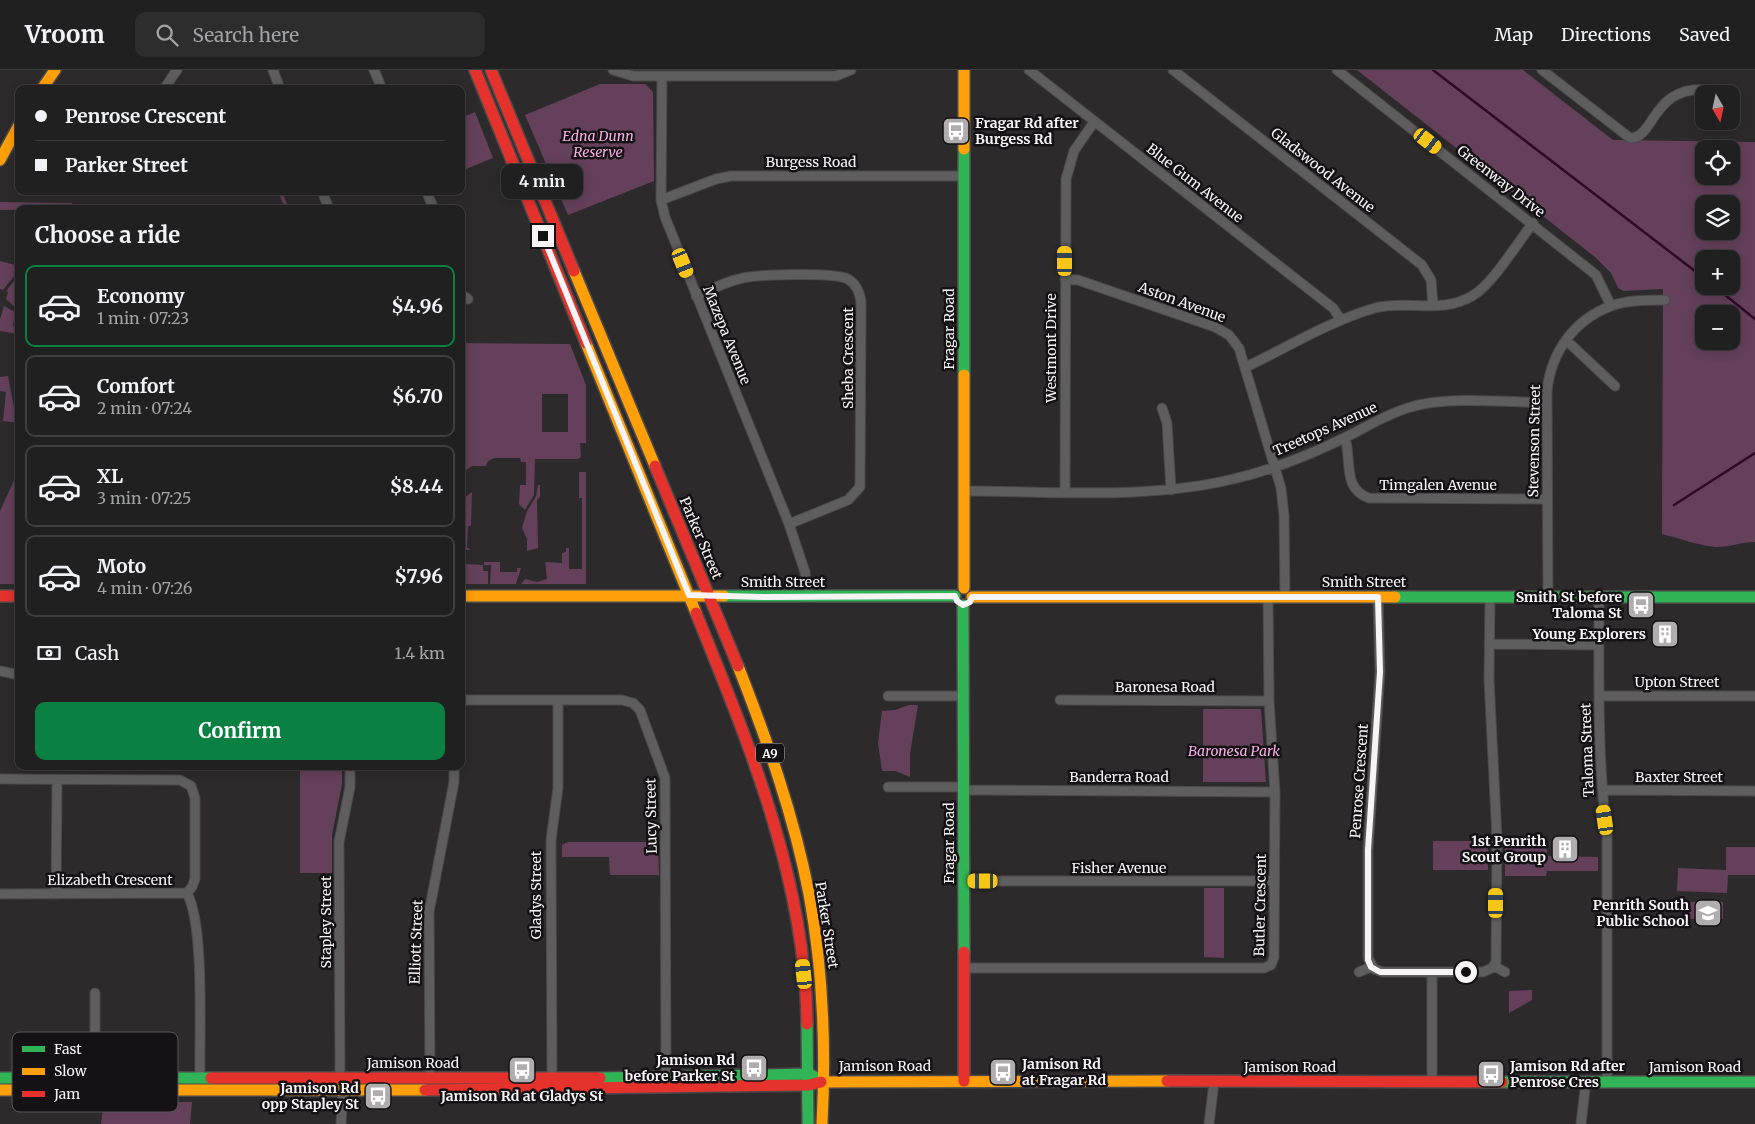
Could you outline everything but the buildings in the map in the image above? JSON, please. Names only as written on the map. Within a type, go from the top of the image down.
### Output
[{"type":"main road","points":[[45,85],[54,70]]},
{"type":"main road","name":"A9","points":[[475,70],[689,595],[757,771],[787,871],[805,982],[809,1080],[808,1124]]},
{"type":"main road","name":"Parker Street","points":[[491,70],[589,312],[709,596],[769,749],[802,864],[818,958],[826,1058],[822,1124]]},
{"type":"main road","name":"Fragar Road","points":[[964,70],[964,491],[961,597],[964,696],[964,1082]]},
{"type":"main road","points":[[0,160],[15,132]]},
{"type":"main road","name":"Smith Street","points":[[465,596],[961,597],[969,590],[972,597],[1755,598]]},
{"type":"main road","points":[[0,596],[15,596]]},
{"type":"main road","name":"Jamison Road","points":[[178,1078],[552,1078],[666,1083]]},
{"type":"main road","points":[[200,1078],[200,1091]]},
{"type":"main road","name":"Elliott Street","points":[[430,1078],[430,1091]]},
{"type":"main road","name":"Gladys Street","points":[[552,1078],[552,1090]]},
{"type":"main road","name":"Jamison Road","points":[[178,1091],[552,1090],[666,1083],[809,1080],[964,1082],[1755,1082]]},
{"type":"street","points":[[167,85],[177,70]]},
{"type":"street","points":[[273,70],[279,85]]},
{"type":"street","points":[[374,70],[380,85]]},
{"type":"street","points":[[613,70],[633,76],[836,76],[851,70]]},
{"type":"street","name":"Blue Gum Avenue","points":[[1029,70],[1326,302],[1338,313],[1341,320]]},
{"type":"street","name":"Gladswood Avenue","points":[[1173,70],[1422,265],[1431,280],[1433,305]]},
{"type":"street","name":"Greenway Drive","points":[[1337,70],[1533,223],[1596,275],[1611,306]]},
{"type":"street","points":[[1542,70],[1625,135],[1633,138],[1640,135],[1664,103],[1676,93],[1695,89]]},
{"type":"street","name":"Mazepa Avenue","points":[[662,76],[661,200],[669,230],[789,524],[806,572],[808,597]]},
{"type":"street","name":"Westmont Drive","points":[[1065,491],[1067,172],[1074,151],[1094,122]]},
{"type":"street","name":"Burgess Road","points":[[661,200],[716,179],[731,176],[964,176]]},
{"type":"street","points":[[1246,367],[1341,320],[1378,308],[1454,304],[1480,291],[1533,223]]},
{"type":"street","name":"Sheba Crescent","points":[[696,296],[736,280],[758,276],[840,276],[852,282],[860,293],[862,302],[860,486],[848,500],[789,524]]},
{"type":"street","name":"Aston Avenue","points":[[1065,279],[1078,280],[1220,329],[1237,344],[1246,367],[1283,501],[1285,597]]},
{"type":"street","name":"Stevenson Street","points":[[1548,597],[1547,403],[1552,362],[1566,340],[1588,319],[1611,306],[1635,301],[1665,300]]},
{"type":"street","points":[[1566,340],[1615,386]]},
{"type":"street","name":"Treetops Avenue","points":[[964,491],[1171,490],[1223,482],[1275,467],[1344,438],[1393,413],[1421,404],[1442,402],[1547,403]]},
{"type":"street","points":[[1162,408],[1167,423],[1171,490]]},
{"type":"street","name":"Timgalen Avenue","points":[[1344,438],[1349,453],[1352,483],[1358,493],[1369,498],[1546,499]]},
{"type":"street","name":"Butler Crescent","points":[[964,968],[1266,967],[1271,965],[1274,957],[1275,792],[1269,701],[1268,597]]},
{"type":"street","name":"Penrose Crescent","points":[[1371,967],[1368,958],[1368,850],[1380,672],[1378,597]]},
{"type":"street","points":[[1360,972],[1371,967],[1383,972],[1483,972],[1494,966],[1497,958],[1497,838],[1489,679],[1490,597]]},
{"type":"street","name":"Taloma Street","points":[[1599,597],[1599,696],[1607,835],[1607,1082]]},
{"type":"street","points":[[1490,644],[1599,645]]},
{"type":"street","points":[[0,671],[15,673]]},
{"type":"street","points":[[888,696],[964,696]]},
{"type":"street","name":"Upton Street","points":[[1599,696],[1755,696]]},
{"type":"street","name":"Lucy Street","points":[[465,700],[622,700],[633,703],[641,712],[664,772],[666,1083]]},
{"type":"street","name":"Gladys Street","points":[[552,1078],[551,840],[558,788],[558,700]]},
{"type":"street","name":"Baronesa Road","points":[[1060,700],[1269,701]]},
{"type":"street","name":"Stapley Street","points":[[341,1124],[339,842],[350,785],[350,770]]},
{"type":"street","name":"Elliott Street","points":[[430,1078],[430,912],[454,782],[454,770]]},
{"type":"street","name":"Elizabeth Crescent","points":[[0,779],[180,780],[189,784],[195,798],[195,879],[187,893],[0,894]]},
{"type":"street","points":[[56,894],[57,780]]},
{"type":"street","name":"Banderra Road","points":[[888,787],[1275,792]]},
{"type":"street","name":"Baxter Street","points":[[1603,790],[1755,790]]},
{"type":"street","name":"Fisher Avenue","points":[[964,881],[1274,882]]},
{"type":"street","points":[[187,893],[191,903],[198,950],[200,1078]]},
{"type":"street","points":[[1494,966],[1505,972]]},
{"type":"street","points":[[1432,972],[1432,1082]]},
{"type":"street","points":[[95,992],[95,1032]]},
{"type":"street","points":[[1209,1124],[1214,1082]]},
{"type":"street","points":[[1581,1124],[1586,1082]]},
{"type":"green space","points":[[1357,70],[1523,70],[1613,140],[1695,141],[1695,185],[1740,185],[1740,142],[1755,142],[1755,542],[1716,547],[1696,544],[1662,534],[1663,289],[1624,291],[1618,288],[1611,273],[1595,257]]},
{"type":"green space","name":"Edna Dunn Reserve","points":[[600,84],[645,84],[653,92],[654,181],[568,215],[525,115]]},
{"type":"green space","points":[[475,112],[493,158],[465,169],[465,116]]},
{"type":"green space","points":[[280,195],[284,195],[287,205],[145,205],[145,204],[283,204]]},
{"type":"green space","points":[[0,202],[72,203],[72,205],[15,205],[15,210],[0,210]]},
{"type":"green space","points":[[0,261],[15,265],[15,275],[3,290],[0,289]]},
{"type":"green space","points":[[15,280],[15,307],[6,299],[8,292],[6,291]]},
{"type":"green space","points":[[4,306],[15,312],[13,326],[15,326],[15,333],[0,331],[0,319]]},
{"type":"green space","points":[[465,343],[570,344],[586,385],[586,443],[580,443],[581,457],[578,459],[535,459],[534,495],[525,510],[519,504],[520,485],[526,485],[526,462],[521,462],[520,458],[494,458],[488,461],[486,466],[472,466],[465,471]],"holes":[[[542,394],[568,394],[568,432],[542,432]]]},
{"type":"green space","points":[[8,376],[15,422],[3,421],[6,392],[0,391],[0,377]]},
{"type":"green space","points":[[579,472],[586,472],[586,584],[521,584],[525,579],[537,582],[547,579],[545,562],[562,563],[562,553],[566,552],[566,548],[569,548],[569,569],[582,569],[582,498],[579,498]]},
{"type":"green space","points":[[15,478],[15,584],[0,584],[0,511]]},
{"type":"green space","points":[[538,485],[540,485],[540,497],[537,500],[538,548],[527,551],[527,539],[522,528],[527,511],[536,496]]},
{"type":"green space","points":[[472,492],[471,526],[468,526],[467,547],[471,550],[466,550],[466,564],[483,565],[483,571],[488,571],[488,584],[465,584],[465,497]]},
{"type":"green space","points":[[484,562],[500,562],[500,572],[517,572],[517,568],[521,568],[516,584],[490,584],[491,565],[484,565]]},
{"type":"green space","points":[[909,705],[918,705],[910,754],[910,777],[895,771],[882,771],[878,743],[882,711],[895,710]]},
{"type":"green space","name":"Baronesa Park","points":[[1203,709],[1261,709],[1266,782],[1203,782]]},
{"type":"green space","points":[[300,770],[342,770],[342,784],[332,835],[332,873],[300,873]]},
{"type":"green space","points":[[1433,841],[1488,841],[1488,870],[1433,870]]},
{"type":"green space","points":[[568,842],[654,842],[658,847],[659,875],[610,875],[609,857],[562,857],[562,845]]},
{"type":"green space","points":[[1505,842],[1546,842],[1547,856],[1598,857],[1598,871],[1547,871],[1546,876],[1505,876]]},
{"type":"green space","points":[[1726,847],[1755,847],[1755,875],[1728,875],[1727,893],[1677,891],[1678,868],[1726,870]]},
{"type":"green space","points":[[1204,888],[1224,888],[1224,958],[1204,957]]},
{"type":"green space","points":[[1688,902],[1723,902],[1723,919],[1688,919]]},
{"type":"green space","points":[[1532,990],[1532,1000],[1509,1013],[1509,991]]},
{"type":"green space","points":[[178,1102],[192,1102],[190,1124],[101,1124],[103,1112],[178,1112]]},
{"type":"waterway","points":[[1433,70],[1695,271]]},
{"type":"waterway","points":[[1725,295],[1755,319]]},
{"type":"waterway","points":[[1674,505],[1755,453]]},
{"type":"traffic: fast","points":[[964,149],[964,375]]},
{"type":"traffic: fast","points":[[724,596],[955,596]]},
{"type":"traffic: fast","points":[[1395,597],[1755,597]]},
{"type":"traffic: fast","points":[[963,605],[964,952]]},
{"type":"traffic: fast","points":[[807,1024],[808,1124]]},
{"type":"traffic: fast","points":[[600,1078],[809,1074],[817,1078]]},
{"type":"traffic: fast","points":[[0,1078],[12,1078]]},
{"type":"traffic: fast","points":[[178,1078],[211,1078]]},
{"type":"traffic: fast","points":[[1502,1082],[1755,1082]]},
{"type":"traffic: slow","points":[[45,85],[55,70]]},
{"type":"traffic: slow","points":[[964,70],[964,149]]},
{"type":"traffic: slow","points":[[0,160],[15,132]]},
{"type":"traffic: slow","points":[[574,271],[655,466]]},
{"type":"traffic: slow","points":[[586,343],[696,613]]},
{"type":"traffic: slow","points":[[964,375],[964,588]]},
{"type":"traffic: slow","points":[[465,596],[724,596]]},
{"type":"traffic: slow","points":[[972,597],[1395,597]]},
{"type":"traffic: slow","points":[[738,666],[779,778],[796,836],[809,894],[814,923],[822,1009],[824,1066],[822,1124]]},
{"type":"traffic: slow","points":[[821,1082],[1167,1081]]},
{"type":"traffic: slow","points":[[0,1090],[12,1090]]},
{"type":"traffic: slow","points":[[178,1090],[425,1090]]},
{"type":"traffic: jam","points":[[475,70],[586,343]]},
{"type":"traffic: jam","points":[[491,70],[574,271]]},
{"type":"traffic: jam","points":[[655,466],[738,666]]},
{"type":"traffic: jam","points":[[0,596],[15,596]]},
{"type":"traffic: jam","points":[[696,613],[736,712],[771,814],[797,918],[804,971],[807,1024]]},
{"type":"traffic: jam","points":[[964,952],[964,1081]]},
{"type":"traffic: jam","points":[[211,1078],[600,1078]]},
{"type":"traffic: jam","points":[[1167,1081],[1502,1082]]},
{"type":"traffic: jam","points":[[425,1090],[809,1085],[821,1082]]},
{"type":"place","name":"Fragar Rd after Burgess Rd","points":[[956,131]]},
{"type":"place","name":"Smith St before Taloma St","points":[[1641,605]]},
{"type":"place","name":"Young Explorers","points":[[1665,634]]},
{"type":"place","name":"1st Penrith Scout Group","points":[[1565,849]]},
{"type":"place","name":"Penrith South Public School","points":[[1708,913]]},
{"type":"place","name":"Jamison Rd before Parker St","points":[[754,1068]]},
{"type":"place","name":"Jamison Rd at Gladys St","points":[[522,1070]]},
{"type":"place","name":"Jamison Rd at Fragar Rd","points":[[1003,1072]]},
{"type":"place","name":"Jamison Rd after Penrose Cres","points":[[1491,1074]]},
{"type":"place","name":"Jamison Rd opp Stapley St","points":[[378,1096]]},
{"type":"route","points":[[543,236],[689,595],[723,597],[955,596],[958,603],[963,605],[968,604],[972,597],[1378,597],[1380,672],[1368,850],[1368,960],[1371,967],[1380,972],[1466,972]]}]
